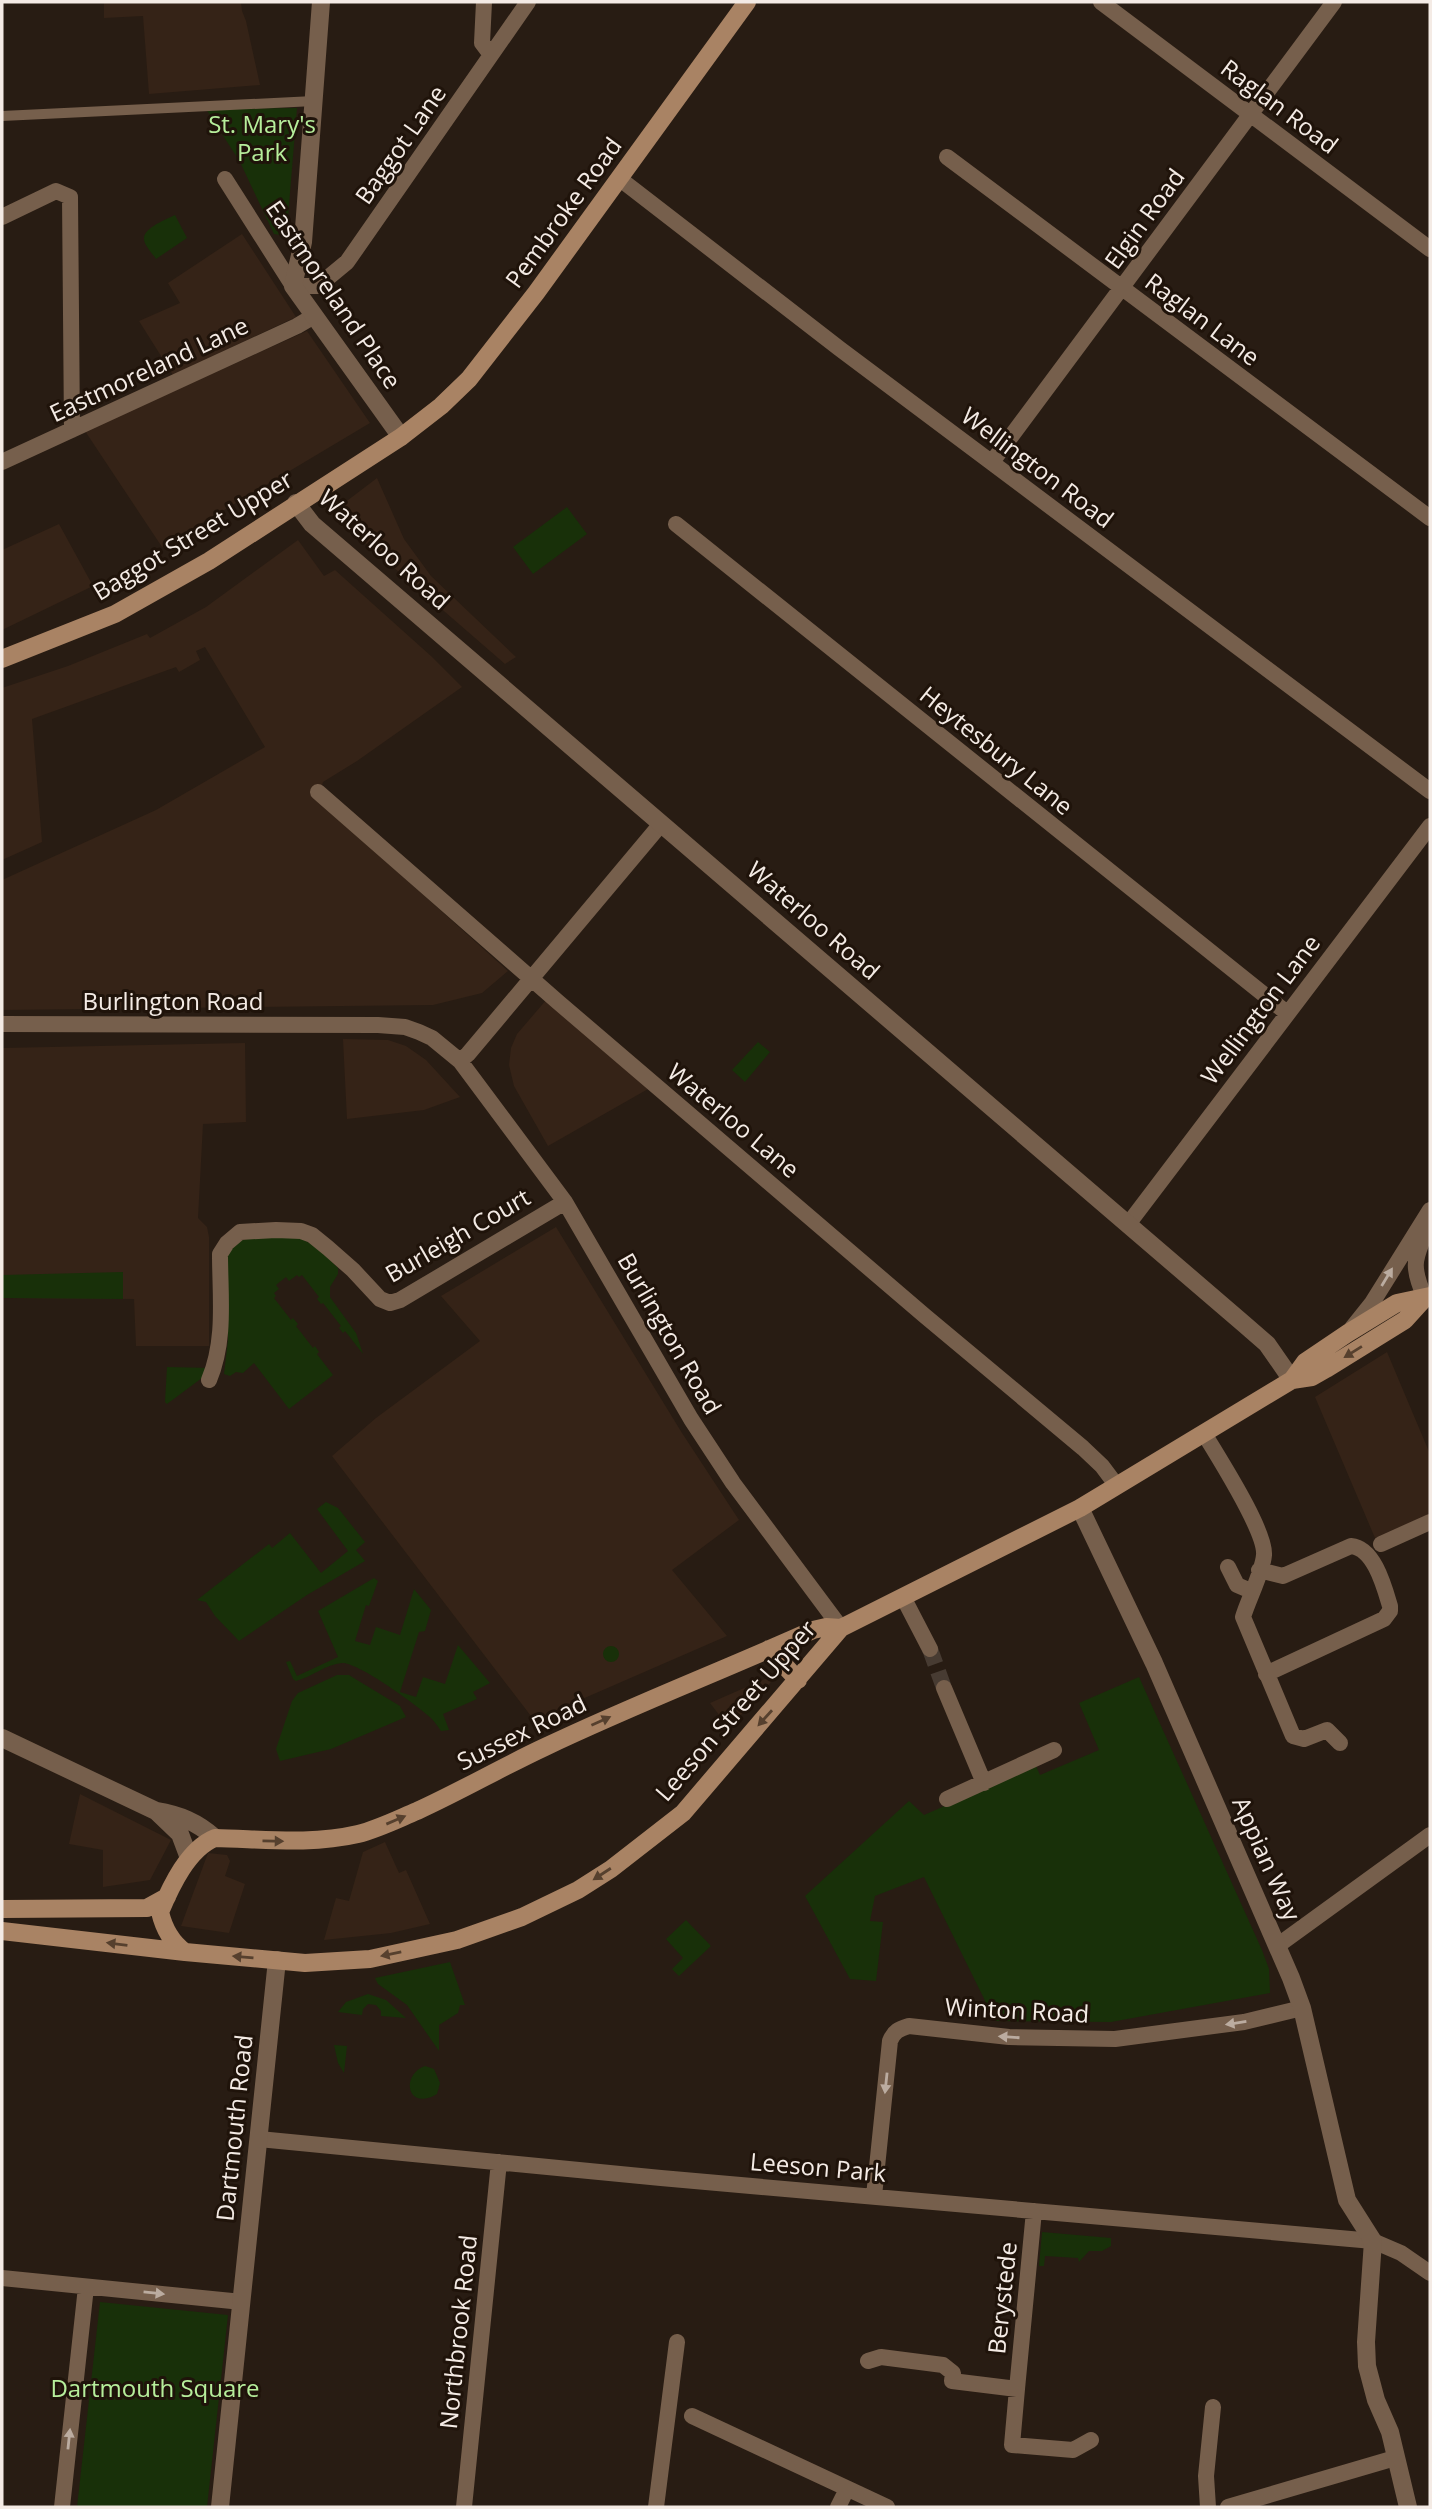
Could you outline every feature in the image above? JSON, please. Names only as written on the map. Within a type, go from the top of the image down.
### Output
[{"type":"main road","name":"Pembroke Road","points":[[401,437],[441,406],[469,379],[536,293],[747,2]]},
{"type":"main road","name":"Baggot Street Upper","points":[[2,659],[115,614],[209,561],[401,437]]},
{"type":"main road","name":"Leeson Street Upper","points":[[1293,1380],[1305,1362],[1348,1333],[1398,1303],[1428,1297]]},
{"type":"main road","name":"Leeson Street Upper","points":[[2,1931],[305,1963],[370,1959],[457,1940],[522,1917],[578,1890],[638,1849],[683,1813],[841,1629],[1080,1508],[1293,1380],[1312,1377],[1410,1317],[1428,1297]]},
{"type":"main road","name":"Sussex Road","points":[[215,1838],[279,1841],[330,1839],[359,1834],[462,1790],[583,1729],[710,1673],[813,1630],[826,1627],[841,1629]]},
{"type":"main road","points":[[769,1649],[798,1680]]},
{"type":"main road","points":[[185,1952],[176,1946],[160,1912],[189,1858],[201,1845],[215,1838]]},
{"type":"main road","points":[[2,1909],[138,1909],[155,1905],[167,1896]]},
{"type":"street","points":[[293,286],[303,242],[321,2]]},
{"type":"street","points":[[484,2],[482,43],[491,55]]},
{"type":"street","name":"Baggot Lane","points":[[293,286],[318,286],[347,262],[528,2]]},
{"type":"street","name":"Raglan Road","points":[[1101,2],[1430,248]]},
{"type":"street","name":"Elgin Road","points":[[992,462],[1335,2]]},
{"type":"street","points":[[2,116],[314,101]]},
{"type":"street","name":"Raglan Lane","points":[[947,157],[1430,519]]},
{"type":"street","name":"Eastmoreland Place","points":[[225,179],[293,286],[401,437]]},
{"type":"street","name":"Wellington Road","points":[[620,179],[840,349],[1430,791]]},
{"type":"street","points":[[2,217],[56,191],[70,197],[72,430]]},
{"type":"street","name":"Eastmoreland Lane","points":[[2,462],[314,316]]},
{"type":"street","name":"Waterloo Road","points":[[296,503],[312,524],[1267,1344],[1293,1380]]},
{"type":"street","name":"Heytesbury Lane","points":[[676,524],[1287,1013]]},
{"type":"street","name":"Waterloo Lane","points":[[318,792],[925,1316],[1083,1448],[1102,1466],[1117,1486]]},
{"type":"street","points":[[460,1060],[468,1054],[661,824]]},
{"type":"street","name":"Wellington Lane","points":[[1129,1223],[1430,826]]},
{"type":"street","name":"Burlington Road","points":[[2,1024],[405,1027],[432,1038],[460,1060],[565,1202],[691,1419],[733,1483],[841,1629]]},
{"type":"street","name":"Burleigh Court","points":[[209,1380],[217,1360],[220,1342],[220,1254],[227,1243],[240,1232],[301,1231],[312,1235],[353,1270],[380,1299],[390,1303],[400,1300],[565,1202]]},
{"type":"street","points":[[1348,1333],[1372,1303],[1430,1210]]},
{"type":"street","points":[[1428,1226],[1430,1256]]},
{"type":"street","points":[[1428,1226],[1416,1254],[1414,1271],[1428,1297]]},
{"type":"street","points":[[1205,1435],[1241,1494],[1262,1543],[1264,1553],[1243,1616],[1293,1737],[1304,1739],[1327,1730],[1340,1743]]},
{"type":"street","name":"Appian Way","points":[[1080,1508],[1154,1663],[1302,2008],[1347,2200],[1373,2241]]},
{"type":"street","points":[[1381,1544],[1430,1522]]},
{"type":"street","points":[[1259,1570],[1283,1576],[1351,1546],[1359,1547],[1371,1558],[1390,1606],[1384,1619],[1266,1674]]},
{"type":"street","points":[[1228,1567],[1237,1585],[1251,1591]]},
{"type":"street","points":[[903,1597],[930,1649]]},
{"type":"street","points":[[944,1688],[984,1783]]},
{"type":"street","points":[[2,1738],[156,1811],[177,1815],[200,1825],[215,1838]]},
{"type":"street","points":[[947,1799],[1054,1751]]},
{"type":"street","points":[[156,1811],[180,1834],[189,1858]]},
{"type":"street","points":[[1277,1946],[1430,1835]]},
{"type":"street","name":"Dartmouth Road","points":[[220,2507],[277,1960]]},
{"type":"street","name":"Winton Road","points":[[874,2196],[890,2040],[896,2031],[909,2026],[1009,2037],[1115,2039],[1244,2022],[1302,2008]]},
{"type":"street","name":"Leeson Park","points":[[259,2139],[1373,2241],[1401,2253],[1430,2273]]},
{"type":"street","name":"Northbrook Road","points":[[464,2507],[499,2162]]},
{"type":"street","name":"Berystede","points":[[1034,2211],[1012,2445],[1073,2450],[1091,2440]]},
{"type":"street","points":[[1373,2241],[1366,2342],[1367,2365],[1376,2400],[1390,2432],[1408,2507]]},
{"type":"street","points":[[2,2278],[242,2302]]},
{"type":"street","points":[[62,2507],[86,2287]]},
{"type":"street","points":[[656,2507],[677,2342]]},
{"type":"street","name":"Berystede","points":[[869,2361],[881,2357],[943,2365],[953,2373],[952,2381],[1017,2389]]},
{"type":"street","points":[[1208,2507],[1206,2476],[1213,2407]]},
{"type":"street","points":[[692,2416],[887,2507]]},
{"type":"street","points":[[1228,2507],[1395,2458]]},
{"type":"street","points":[[838,2507],[847,2489]]},
{"type":"shaded area","points":[[104,2],[241,2],[260,85],[149,94],[143,16],[104,18]]},
{"type":"shaded area","points":[[242,234],[296,317],[173,375],[139,321],[180,303],[168,283]]},
{"type":"shaded area","points":[[307,331],[370,423],[162,547],[85,431]]},
{"type":"shaded area","points":[[377,478],[404,539],[431,576],[516,657],[505,664],[331,513]]},
{"type":"shaded area","points":[[59,524],[93,586],[2,630],[2,550]]},
{"type":"shaded area","points":[[298,540],[324,576],[335,570],[462,687],[323,782],[318,800],[508,971],[482,993],[433,1005],[2,1010],[2,880],[156,810],[265,747],[205,647],[196,651],[200,660],[179,672],[176,667],[32,719],[42,842],[2,860],[2,688],[68,666],[147,634],[150,638],[206,607]]},
{"type":"shaded area","points":[[547,999],[648,1089],[548,1146],[514,1086],[509,1065],[511,1048],[517,1034]]},
{"type":"shaded area","points":[[343,1039],[388,1040],[406,1046],[426,1060],[460,1097],[424,1110],[347,1119]]},
{"type":"shaded area","points":[[245,1043],[246,1122],[203,1124],[198,1218],[207,1227],[209,1237],[209,1346],[136,1346],[134,1299],[2,1298],[2,1048]]},
{"type":"shaded area","points":[[556,1227],[682,1433],[739,1520],[672,1570],[727,1636],[534,1720],[332,1456],[376,1418],[480,1341],[441,1296]]},
{"type":"shaded area","points":[[1387,1352],[1430,1454],[1430,1514],[1375,1538],[1315,1397]]},
{"type":"shaded area","points":[[767,1678],[771,1682],[729,1728],[710,1703]]},
{"type":"shaded area","points":[[80,1794],[171,1840],[150,1880],[103,1887],[103,1850],[69,1844]]},
{"type":"shaded area","points":[[385,1842],[399,1873],[406,1870],[430,1924],[391,1933],[324,1940],[336,1898],[349,1901],[363,1852]]},
{"type":"shaded area","points":[[208,1853],[227,1855],[230,1861],[225,1876],[245,1884],[229,1933],[181,1926]]},
{"type":"green space","name":"St. Mary's Park","points":[[297,108],[287,229],[281,235],[274,234],[240,162],[206,109]]},
{"type":"green space","points":[[175,215],[187,238],[156,259],[145,244],[145,235],[156,224]]},
{"type":"green space","points":[[567,507],[587,534],[533,574],[513,547]]},
{"type":"green space","points":[[758,1042],[770,1052],[745,1082],[732,1070]]},
{"type":"green space","points":[[296,1236],[317,1247],[338,1268],[338,1274],[330,1287],[330,1297],[356,1333],[363,1354],[345,1331],[343,1333],[339,1328],[341,1326],[317,1299],[319,1297],[302,1275],[289,1281],[286,1277],[276,1285],[279,1289],[274,1293],[274,1298],[291,1320],[293,1318],[298,1324],[296,1326],[313,1348],[315,1346],[319,1352],[317,1354],[333,1375],[289,1409],[254,1363],[243,1373],[236,1372],[230,1376],[224,1374],[228,1340],[226,1255],[239,1241]]},
{"type":"green space","points":[[123,1272],[123,1299],[2,1298],[2,1275]]},
{"type":"green space","points":[[167,1367],[211,1368],[206,1375],[167,1404]]},
{"type":"green space","points":[[326,1502],[338,1508],[365,1542],[356,1550],[365,1561],[307,1595],[239,1641],[215,1616],[206,1602],[197,1600],[269,1544],[272,1548],[290,1533],[321,1573],[348,1551],[317,1509]]},
{"type":"green space","points":[[374,1578],[378,1581],[369,1606],[366,1605],[355,1641],[370,1645],[376,1627],[400,1635],[414,1589],[431,1610],[425,1631],[419,1632],[400,1692],[416,1697],[423,1677],[445,1684],[458,1645],[490,1683],[473,1692],[477,1699],[443,1714],[449,1730],[441,1731],[431,1718],[401,1695],[361,1669],[350,1665],[336,1664],[302,1679],[293,1679],[286,1662],[290,1661],[297,1676],[338,1657],[318,1611]]},
{"type":"green space","points":[[608,1646],[614,1646],[619,1654],[617,1660],[608,1662],[603,1657],[603,1651]]},
{"type":"green space","points":[[337,1675],[349,1675],[400,1706],[406,1717],[331,1749],[280,1761],[276,1749],[292,1701],[298,1693]]},
{"type":"green space","points":[[1139,1677],[1262,1950],[1269,1969],[1270,1993],[1111,2022],[995,2021],[924,1877],[875,1896],[870,1921],[883,1922],[876,1981],[850,1979],[805,1896],[909,1801],[924,1815],[1036,1766],[1040,1775],[1099,1750],[1079,1703]]},
{"type":"green space","points":[[686,1920],[711,1946],[679,1976],[672,1969],[683,1958],[666,1939]]},
{"type":"green space","points":[[450,1962],[465,2005],[460,2005],[458,2013],[439,2025],[439,2051],[407,2005],[378,1984],[375,1978]]},
{"type":"green space","points":[[368,1994],[386,2000],[406,2018],[381,2016],[376,2005],[368,2004],[362,2015],[338,2012],[346,2002]]},
{"type":"green space","points":[[334,2045],[347,2046],[344,2073],[338,2063]]},
{"type":"green space","points":[[425,2066],[434,2069],[440,2083],[437,2094],[419,2098],[413,2095],[410,2084],[417,2071]]},
{"type":"green space","points":[[1042,2232],[1111,2238],[1111,2246],[1102,2251],[1089,2251],[1079,2262],[1078,2258],[1045,2256],[1044,2266],[1039,2266]]},
{"type":"green space","name":"Dartmouth Square","points":[[100,2302],[228,2315],[207,2507],[77,2507]]},
{"type":"tunnel","points":[[930,1649],[944,1688]]}]
